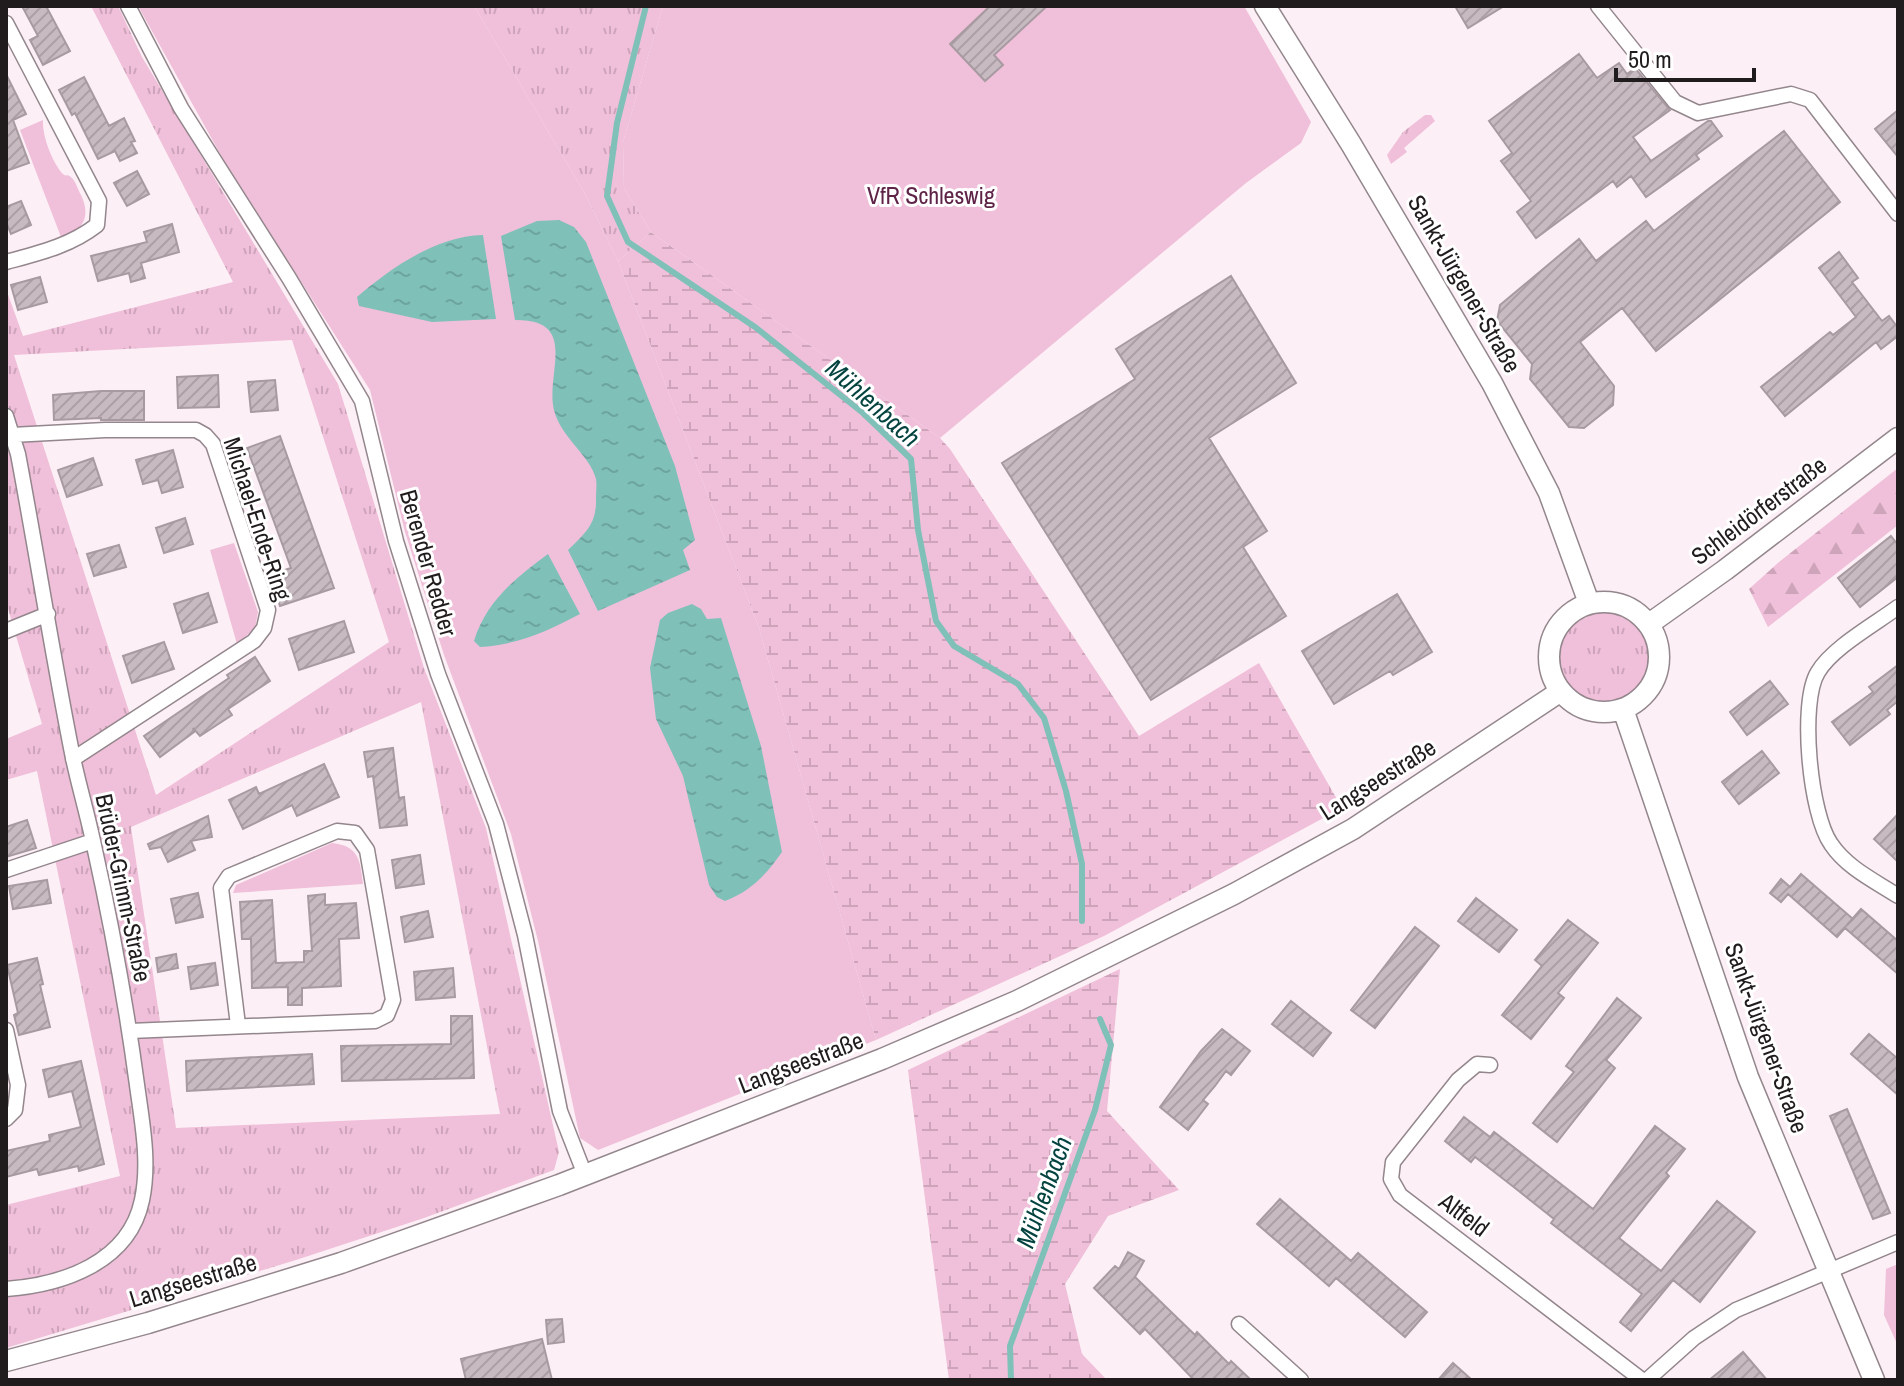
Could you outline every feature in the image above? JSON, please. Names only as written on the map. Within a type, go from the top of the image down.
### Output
[{"type":"street","name":"Berender Redder","points":[[128,6],[181,108],[289,278],[362,401],[396,541],[433,659],[496,824],[525,935],[560,1111],[585,1175]]},
{"type":"street","name":"Sankt-Jürgener-Straße","points":[[1265,6],[1351,144],[1492,383],[1549,493],[1589,603]]},
{"type":"street","points":[[1598,6],[1675,102],[1698,113],[1791,94],[1810,100],[1898,214]]},
{"type":"street","points":[[6,23],[99,201],[97,225],[84,235],[67,245],[6,262]]},
{"type":"street","name":"Brüder-Grimm-Straße","points":[[6,416],[130,1031],[145,1151],[142,1200],[132,1227],[117,1247],[97,1264],[74,1276],[6,1289]]},
{"type":"street","name":"Michael-Ende-Ring","points":[[12,435],[105,430],[196,430],[205,435],[213,444],[268,610],[264,628],[254,641],[73,759]]},
{"type":"street","name":"Schleidörferstraße","points":[[1649,624],[1784,527],[1898,438]]},
{"type":"street","points":[[1606,601],[1622,604],[1637,612],[1649,624],[1657,639],[1660,655],[1650,687],[1639,700],[1623,709],[1607,712],[1590,710],[1574,703],[1561,691],[1552,676],[1549,658],[1551,640],[1560,624],[1573,611],[1589,603],[1606,601]]},
{"type":"street","points":[[1898,607],[1832,656],[1818,672],[1809,694],[1812,791],[1821,824],[1830,844],[1849,865],[1898,896]]},
{"type":"street","points":[[6,631],[48,614]]},
{"type":"street","name":"Langseestraße","points":[[6,1361],[148,1323],[341,1263],[585,1175],[882,1059],[1017,1001],[1234,894],[1353,829],[1561,691]]},
{"type":"street","name":"Sankt-Jürgener-Straße","points":[[1623,709],[1748,1077],[1874,1380]]},
{"type":"street","points":[[130,1031],[375,1021],[387,1015],[393,1000],[367,850],[355,833],[337,831],[229,876],[221,888],[238,1025]]},
{"type":"street","points":[[6,870],[93,841]]},
{"type":"street","points":[[6,1030],[18,1085],[15,1110],[6,1119]]},
{"type":"street","name":"Altfeld","points":[[1490,1065],[1477,1064],[1458,1080],[1393,1162],[1391,1179],[1400,1195],[1645,1380]]},
{"type":"street","points":[[1645,1380],[1694,1338],[1736,1310],[1898,1242]]},
{"type":"street","points":[[1239,1324],[1301,1380]]},
{"type":"green space","points":[[91,6],[118,6],[142,57],[338,384],[424,668],[486,828],[559,1152],[554,1170],[424,1218],[6,1348],[6,1205],[120,1176],[37,771],[6,780],[6,739],[42,724],[6,602],[6,289],[23,336],[233,282]],"holes":[[[292,340],[389,642],[156,795],[14,355]],[[421,702],[500,1114],[176,1128],[131,827]]]},
{"type":"green space","points":[[138,6],[474,6],[584,192],[618,261],[759,628],[876,1040],[598,1150],[580,1138],[538,941],[511,834],[444,655],[405,532],[370,390],[223,159]]},
{"type":"green space","points":[[474,6],[663,6],[623,142],[624,188],[651,232],[618,261],[584,192]]},
{"type":"green space","name":"VfR Schleswig","points":[[663,6],[1244,6],[1311,122],[1301,143],[1246,183],[940,438],[651,232],[624,188],[623,142]]},
{"type":"green space","points":[[1425,115],[1431,115],[1435,121],[1404,148],[1407,152],[1391,164],[1387,155],[1403,132]]},
{"type":"green space","points":[[43,120],[51,154],[61,172],[75,182],[84,203],[85,216],[80,227],[61,237],[20,130]]},
{"type":"green space","points":[[651,232],[940,438],[1139,736],[1259,663],[1342,808],[1104,936],[876,1040],[759,628],[618,261]]},
{"type":"green space","points":[[1898,468],[1898,525],[1768,627],[1749,589]]},
{"type":"green space","points":[[234,543],[258,612],[255,628],[237,644],[210,550]]},
{"type":"green space","points":[[1604,613],[1621,617],[1636,626],[1645,641],[1649,658],[1645,675],[1636,690],[1621,699],[1604,703],[1587,699],[1572,690],[1563,675],[1559,658],[1563,641],[1572,626],[1587,617]]},
{"type":"green space","points":[[332,843],[353,851],[361,868],[363,884],[233,893],[236,885]]},
{"type":"green space","points":[[1120,969],[1107,1111],[1179,1190],[1108,1216],[1065,1284],[1082,1354],[1107,1380],[949,1380],[908,1070]]},
{"type":"green space","points":[[1898,1264],[1898,1346],[1884,1315],[1886,1269]]},
{"type":"water","points":[[559,220],[574,227],[586,242],[675,466],[695,540],[683,550],[690,570],[598,611],[568,550],[592,521],[596,507],[596,479],[554,410],[554,339],[547,329],[535,322],[515,320],[501,236],[537,221]]},
{"type":"water","points":[[483,235],[496,319],[432,322],[359,306],[357,297],[415,256],[448,241]]},
{"type":"water","points":[[548,554],[580,614],[532,636],[480,647],[474,641],[494,603],[524,572]]},
{"type":"water","points":[[692,604],[701,609],[707,619],[721,618],[761,746],[782,852],[757,881],[725,901],[717,897],[709,885],[683,776],[656,719],[650,668],[660,620],[668,613]]},
{"type":"building","points":[[22,6],[46,6],[70,51],[43,65],[30,40],[38,36]]},
{"type":"building","points":[[990,6],[1047,6],[994,55],[1003,65],[985,81],[950,44]]},
{"type":"building","points":[[1455,6],[1504,6],[1468,28]]},
{"type":"building","points":[[1579,54],[1597,78],[1619,63],[1627,74],[1635,68],[1670,110],[1633,137],[1651,161],[1708,121],[1722,136],[1696,155],[1699,159],[1646,197],[1631,176],[1617,187],[1613,181],[1536,238],[1517,212],[1531,201],[1501,161],[1512,153],[1489,121]]},
{"type":"building","points":[[6,74],[26,114],[13,120],[29,163],[6,171]]},
{"type":"building","points":[[84,77],[109,126],[124,118],[137,153],[120,161],[115,151],[98,159],[75,113],[72,115],[59,90]]},
{"type":"building","points":[[1898,110],[1898,157],[1875,129]]},
{"type":"building","points":[[1784,131],[1840,202],[1656,351],[1622,308],[1580,342],[1614,386],[1613,405],[1584,428],[1569,427],[1530,379],[1532,364],[1497,321],[1500,305],[1579,239],[1596,261],[1646,221],[1654,231]]},
{"type":"building","points":[[137,171],[149,194],[127,206],[114,183]]},
{"type":"building","points":[[21,201],[31,225],[11,234],[6,222],[6,207]]},
{"type":"building","points":[[172,224],[179,252],[141,263],[145,278],[131,282],[129,273],[98,281],[91,256],[147,242],[144,232]]},
{"type":"building","points":[[1839,252],[1858,278],[1852,282],[1882,321],[1889,316],[1898,328],[1898,336],[1881,349],[1876,342],[1785,416],[1761,387],[1830,332],[1833,335],[1856,317],[1819,268]]},
{"type":"building","points":[[1231,276],[1296,383],[1209,438],[1267,531],[1243,547],[1286,616],[1151,700],[1002,463],[1135,379],[1116,349]]},
{"type":"building","points":[[40,277],[47,302],[18,310],[11,285]]},
{"type":"building","points":[[218,375],[219,407],[178,408],[177,377]]},
{"type":"building","points":[[275,380],[278,410],[251,412],[248,382]]},
{"type":"building","points":[[144,391],[144,420],[54,420],[53,395]]},
{"type":"building","points":[[280,436],[334,588],[280,606],[269,575],[291,568],[247,448]]},
{"type":"building","points":[[173,450],[183,487],[162,493],[158,480],[143,484],[136,460]]},
{"type":"building","points":[[93,458],[102,485],[67,497],[58,470]]},
{"type":"building","points":[[185,518],[193,544],[164,553],[156,528]]},
{"type":"building","points":[[1891,536],[1898,545],[1898,577],[1860,607],[1838,578]]},
{"type":"building","points":[[119,545],[126,567],[94,576],[87,554]]},
{"type":"building","points":[[208,593],[217,622],[183,633],[174,604]]},
{"type":"building","points":[[1397,594],[1432,652],[1393,675],[1390,671],[1334,704],[1302,651]]},
{"type":"building","points":[[344,621],[354,652],[299,670],[289,639]]},
{"type":"building","points":[[164,642],[174,669],[132,683],[123,656]]},
{"type":"building","points":[[255,657],[270,681],[228,709],[232,715],[200,736],[193,728],[194,732],[160,757],[144,736]]},
{"type":"building","points":[[1898,665],[1898,701],[1887,710],[1890,714],[1850,745],[1832,722],[1873,692],[1869,687]]},
{"type":"building","points":[[1770,681],[1788,704],[1747,735],[1730,712]]},
{"type":"building","points":[[393,748],[399,798],[404,797],[407,825],[380,828],[373,776],[368,777],[364,752]]},
{"type":"building","points":[[1762,751],[1779,773],[1739,804],[1722,782]]},
{"type":"building","points":[[324,764],[339,797],[297,816],[292,805],[243,829],[229,800],[256,787],[259,794]]},
{"type":"building","points":[[1898,814],[1898,862],[1874,839]]},
{"type":"building","points":[[208,816],[212,837],[191,841],[195,850],[168,862],[161,847],[150,849],[148,844]]},
{"type":"building","points":[[27,820],[36,848],[6,857],[6,827]]},
{"type":"building","points":[[420,855],[424,884],[396,888],[392,860]]},
{"type":"building","points":[[1801,874],[1853,919],[1861,909],[1898,941],[1898,974],[1845,928],[1837,937],[1788,894],[1781,902],[1770,893],[1781,879],[1790,887]]},
{"type":"building","points":[[47,880],[51,903],[13,909],[9,886]]},
{"type":"building","points":[[198,893],[203,917],[176,923],[171,899]]},
{"type":"building","points":[[325,894],[325,905],[356,903],[359,938],[339,939],[341,986],[302,988],[302,1005],[288,1005],[288,987],[252,988],[251,939],[242,939],[240,902],[272,900],[276,963],[304,962],[304,951],[312,951],[308,896]]},
{"type":"building","points":[[1476,898],[1517,930],[1499,952],[1458,921]]},
{"type":"building","points":[[428,911],[433,937],[405,942],[401,917]]},
{"type":"building","points":[[1568,920],[1598,943],[1558,993],[1564,998],[1531,1039],[1502,1015],[1542,966],[1535,960]]},
{"type":"building","points":[[1415,927],[1439,946],[1375,1028],[1351,1010]]},
{"type":"building","points":[[176,954],[178,968],[158,972],[156,958]]},
{"type":"building","points":[[37,958],[50,1027],[19,1035],[14,1015],[18,1013],[7,965]]},
{"type":"building","points":[[215,963],[218,985],[191,989],[188,967]]},
{"type":"building","points":[[453,968],[455,997],[416,1000],[414,972]]},
{"type":"building","points":[[1617,998],[1641,1018],[1606,1060],[1615,1068],[1557,1142],[1533,1123],[1574,1072],[1566,1066]]},
{"type":"building","points":[[1291,1001],[1331,1033],[1313,1056],[1272,1024]]},
{"type":"building","points":[[451,1016],[472,1016],[474,1078],[342,1081],[341,1046],[451,1044]]},
{"type":"building","points":[[1222,1029],[1250,1051],[1231,1075],[1226,1071],[1203,1100],[1208,1104],[1188,1130],[1160,1107],[1201,1051]]},
{"type":"building","points":[[1869,1034],[1898,1059],[1898,1095],[1851,1054]]},
{"type":"building","points":[[312,1054],[314,1084],[187,1091],[186,1061]]},
{"type":"building","points":[[81,1061],[104,1164],[79,1171],[78,1166],[39,1175],[37,1169],[6,1177],[6,1151],[50,1141],[49,1135],[81,1127],[72,1091],[49,1097],[43,1070]]},
{"type":"building","points":[[1847,1109],[1890,1213],[1873,1219],[1830,1116]]},
{"type":"building","points":[[1464,1117],[1490,1137],[1494,1132],[1593,1209],[1655,1126],[1685,1149],[1666,1173],[1669,1176],[1619,1238],[1661,1271],[1717,1201],[1755,1232],[1700,1302],[1673,1280],[1631,1331],[1620,1322],[1642,1294],[1551,1223],[1554,1219],[1515,1188],[1475,1157],[1471,1162],[1445,1141]]},
{"type":"building","points":[[1280,1199],[1351,1261],[1358,1253],[1427,1312],[1405,1337],[1336,1278],[1329,1286],[1257,1224]]},
{"type":"building","points":[[1128,1252],[1144,1261],[1135,1277],[1195,1335],[1197,1332],[1229,1364],[1231,1361],[1251,1380],[1194,1380],[1145,1329],[1140,1334],[1094,1288],[1115,1266],[1119,1269]]},
{"type":"building","points":[[562,1319],[564,1342],[548,1344],[546,1320]]},
{"type":"building","points":[[542,1339],[552,1380],[466,1380],[461,1359]]},
{"type":"building","points":[[1743,1352],[1767,1380],[1709,1380],[1724,1368]]},
{"type":"building","points":[[1453,1363],[1472,1380],[1438,1380]]},
{"type":"waterway","name":"Mühlenbach","points":[[646,6],[617,123],[607,196],[628,242],[755,327],[863,413],[911,459],[918,530],[936,621],[954,646],[1018,684],[1044,718],[1066,791],[1082,864],[1082,921]]},
{"type":"waterway","name":"Mühlenbach","points":[[1011,1380],[1010,1346],[1095,1110],[1111,1045],[1100,1019]]}]
